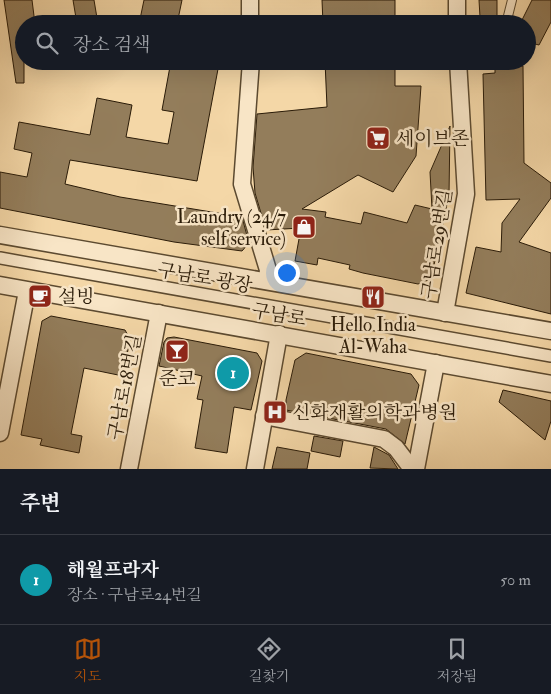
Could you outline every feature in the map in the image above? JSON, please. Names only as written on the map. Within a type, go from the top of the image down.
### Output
[{"type":"street","points":[[250,0],[250,15]]},
{"type":"street","points":[[457,0],[457,15]]},
{"type":"street","points":[[250,70],[242,184],[268,270],[267,281]]},
{"type":"street","name":"구남로29번길","points":[[446,313],[466,194],[459,70]]},
{"type":"street","name":"구남로","points":[[0,235],[551,331]]},
{"type":"street","name":"구남로 광장","points":[[0,258],[551,356]]},
{"type":"street","name":"구남로","points":[[0,286],[279,334],[551,384]]},
{"type":"street","points":[[0,433],[27,291]]},
{"type":"street","name":"구남로18번길","points":[[129,469],[158,313]]},
{"type":"street","points":[[255,469],[279,334]]},
{"type":"street","points":[[416,469],[436,364]]},
{"type":"street","points":[[264,416],[384,439],[396,448],[412,469]]},
{"type":"lane","points":[[508,15],[512,0]]},
{"type":"building","points":[[4,0],[32,0],[34,15],[15,15],[15,70],[24,70],[24,83],[16,83]]},
{"type":"building","points":[[73,0],[94,0],[96,15],[76,15]]},
{"type":"building","points":[[144,0],[182,0],[179,15],[141,15]]},
{"type":"building","points":[[322,0],[395,0],[395,15],[323,15]]},
{"type":"building","points":[[479,0],[497,0],[497,15],[480,15]]},
{"type":"building","points":[[532,0],[551,0],[551,22],[539,45],[536,44],[536,15],[524,15]]},
{"type":"building","points":[[169,70],[218,70],[197,181],[70,160],[65,184],[120,197],[242,217],[249,243],[242,251],[174,242],[0,208],[0,172],[27,177],[32,153],[14,149],[19,122],[90,135],[97,98],[132,105],[126,137],[168,144],[174,112],[162,110]]},
{"type":"building","points":[[325,70],[395,70],[395,86],[421,86],[416,156],[393,192],[358,175],[302,209],[326,212],[325,217],[361,224],[364,212],[407,223],[415,205],[432,209],[430,172],[450,126],[449,195],[431,279],[418,284],[363,273],[349,269],[350,265],[318,258],[317,265],[295,261],[301,228],[266,230],[255,193],[253,167],[257,114],[327,107]]},
{"type":"building","points":[[495,70],[523,70],[524,163],[551,183],[551,198],[519,242],[551,253],[551,314],[466,293],[476,247],[501,252],[502,223],[520,199],[486,200],[483,74],[495,73]]},
{"type":"building","points":[[51,316],[125,330],[130,339],[123,376],[84,368],[71,434],[82,436],[79,453],[40,445],[42,439],[21,435],[42,321]]},
{"type":"building","points":[[174,337],[257,353],[262,361],[251,410],[234,407],[227,453],[195,448],[203,400],[197,399],[202,376],[159,366],[164,342],[167,338]]},
{"type":"building","points":[[306,353],[411,374],[419,385],[405,444],[386,429],[286,410],[286,400],[295,360]]},
{"type":"building","points":[[503,390],[551,401],[551,421],[545,440],[499,402]]},
{"type":"building","points":[[314,436],[343,441],[340,457],[311,451]]},
{"type":"building","points":[[277,447],[310,453],[307,469],[272,469]]},
{"type":"building","points":[[374,447],[389,455],[398,469],[370,468]]},
{"type":"place","name":"세이브존","points":[[378,138]]},
{"type":"place","name":"Laundry (24/7 self service)","points":[[304,227]]},
{"type":"place","name":"설빙","points":[[40,296]]},
{"type":"place","name":"Hello India Al-Waha","points":[[373,297]]},
{"type":"place","name":"준코","points":[[177,351]]},
{"type":"place","name":"해월프라자","points":[[233,373]]},
{"type":"place","name":"신화재활의학과병원","points":[[275,412]]}]
